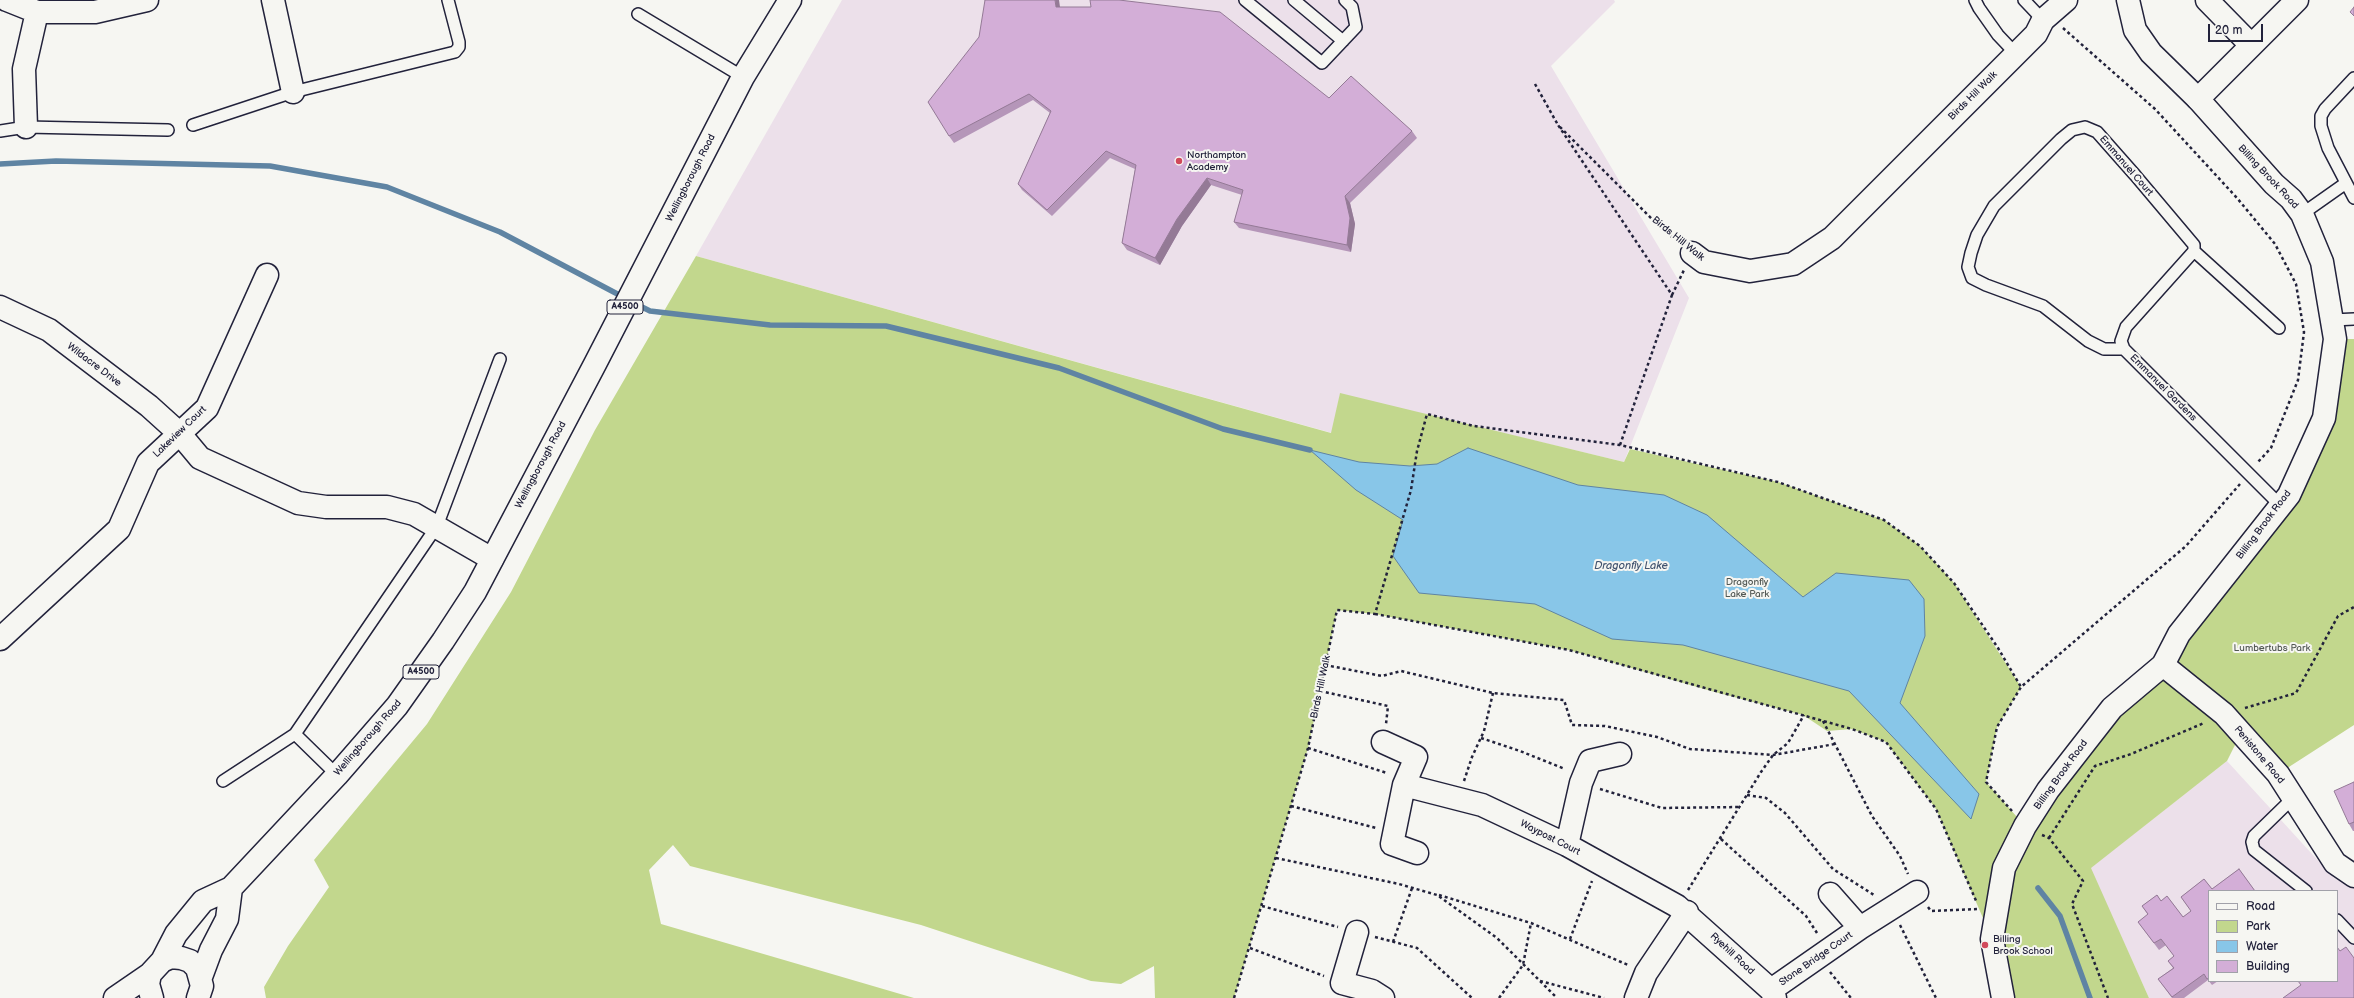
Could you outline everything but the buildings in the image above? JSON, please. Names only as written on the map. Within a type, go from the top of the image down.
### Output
[{"type":"street","points":[[7,0],[37,12],[147,0]]},
{"type":"street","points":[[273,0],[293,92]]},
{"type":"street","name":"Wellingborough Road","points":[[115,998],[156,967],[176,934],[203,901],[231,888],[337,775],[396,706],[475,592],[744,77],[790,0]]},
{"type":"street","name":"Birds Hill Walk","points":[[1692,253],[1704,262],[1750,271],[1793,264],[1832,238],[2036,34],[2045,17],[2066,0]]},
{"type":"street","name":"Billing Brook Road","points":[[2003,998],[1992,939],[2004,868],[2025,826],[2048,790],[2112,708],[2163,665],[2179,634],[2289,494],[2324,418],[2335,339],[2344,319],[2302,214],[2291,199],[2274,184],[2198,99],[2151,53],[2135,30],[2128,0]]},
{"type":"street","points":[[2207,0],[2251,45]]},
{"type":"street","points":[[2198,99],[2297,0]]},
{"type":"street","points":[[26,128],[24,69],[37,12]]},
{"type":"street","name":"Lakeview Court","points":[[0,639],[119,529],[148,463],[207,408],[267,275]]},
{"type":"street","name":"Wildacre Drive","points":[[0,307],[49,330],[149,406],[180,434],[200,458],[298,503],[326,507],[387,507],[414,514],[437,526]]},
{"type":"street","points":[[437,526],[492,559]]},
{"type":"street","name":"Penistone Road","points":[[2163,665],[2224,714],[2278,774],[2334,863],[2354,876]]},
{"type":"street","points":[[1383,742],[1416,757],[1404,784],[1392,844],[1417,852]]},
{"type":"street","points":[[1567,845],[1582,780],[1590,761],[1620,754]]},
{"type":"street","name":"Waypost Court","points":[[1404,784],[1482,805],[1567,845],[1682,909]]},
{"type":"street","points":[[201,990],[211,950],[227,919],[231,888]]},
{"type":"street","name":"Stone Bridge Court","points":[[1773,994],[1823,954],[1916,892]]},
{"type":"street","name":"Stone Bridge Court","points":[[1830,894],[1860,928]]},
{"type":"street","points":[[1636,998],[1646,973],[1682,909]]},
{"type":"street","name":"Ryehill Road","points":[[1682,909],[1773,994]]},
{"type":"street","points":[[1357,932],[1342,983],[1372,991],[1382,998]]},
{"type":"street","points":[[152,998],[148,984],[156,967],[171,957],[181,958],[190,962],[197,968],[201,990]]},
{"type":"lane","points":[[193,125],[293,92],[455,52],[459,47],[459,42],[448,0]]},
{"type":"lane","points":[[1245,0],[1322,63],[1356,27],[1352,7],[1345,0]]},
{"type":"lane","points":[[1294,0],[1343,41]]},
{"type":"lane","points":[[1975,0],[1998,35],[2016,54]]},
{"type":"lane","points":[[2024,0],[2045,17]]},
{"type":"lane","points":[[638,14],[744,77]]},
{"type":"lane","points":[[2354,78],[2325,109],[2321,116],[2321,126],[2328,148],[2354,198]]},
{"type":"lane","name":"Emmanuel Court","points":[[1968,267],[1977,235],[1994,206],[2061,139],[2072,130],[2085,127],[2097,132],[2135,175],[2194,245],[2194,251],[2279,328]]},
{"type":"lane","points":[[0,131],[26,128],[168,130]]},
{"type":"lane","points":[[2302,214],[2346,183]]},
{"type":"lane","points":[[2124,348],[2121,341],[2126,327],[2194,251]]},
{"type":"lane","name":"Emmanuel Gardens","points":[[1968,267],[1972,278],[1986,286],[2043,306],[2088,341],[2104,350],[2124,348],[2281,506]]},
{"type":"lane","points":[[223,781],[296,734],[437,526],[500,359]]},
{"type":"lane","points":[[296,734],[337,775]]},
{"type":"lane","points":[[2292,798],[2254,836],[2252,842],[2254,850],[2305,890]]},
{"type":"lane","points":[[2338,921],[2354,938]]},
{"type":"path","points":[[2045,17],[2155,109],[2237,198],[2275,244],[2296,284],[2304,332],[2298,380],[2271,448],[2186,546],[2021,687],[1997,727],[1986,782],[2025,826],[2048,838],[2083,880],[2072,904],[2108,998]]},
{"type":"path","points":[[1535,84],[1558,125],[1672,295]]},
{"type":"path","name":"Birds Hill Walk","points":[[1558,125],[1663,230],[1692,253]]},
{"type":"path","points":[[1620,445],[1672,295],[1692,253]]},
{"type":"path","points":[[1992,939],[1936,808],[1886,742],[1852,729],[1804,715],[1711,691],[1569,650],[1375,614],[1411,490],[1417,450],[1427,414],[1474,426],[1620,445],[1778,482],[1884,520],[1920,546],[1954,583],[1998,648],[2021,687]]},
{"type":"path","name":"Birds Hill Walk","points":[[1234,998],[1308,748],[1337,610],[1375,614]]},
{"type":"path","points":[[1325,665],[1382,676],[1401,671],[1493,693],[1564,700],[1572,725],[1612,728],[1657,737],[1690,748],[1773,755],[1835,744]]},
{"type":"path","points":[[1320,691],[1388,706],[1383,742]]},
{"type":"path","points":[[1458,799],[1472,756],[1481,738],[1493,693]]},
{"type":"path","points":[[1682,909],[1739,807],[1773,755],[1788,743],[1804,715]]},
{"type":"path","points":[[1823,721],[1872,816],[1900,856],[1916,892],[1931,910],[1979,909]]},
{"type":"path","points":[[1481,738],[1520,751],[1582,780],[1662,808],[1739,807]]},
{"type":"path","points":[[1308,748],[1383,771],[1404,784]]},
{"type":"path","points":[[1747,795],[1766,798],[1785,814],[1833,869],[1891,908],[1936,998]]},
{"type":"path","points":[[1291,806],[1394,833]]},
{"type":"path","points":[[1721,839],[1806,916],[1823,954],[1851,998]]},
{"type":"path","points":[[1276,858],[1412,888],[1531,923],[1570,938],[1646,973]]},
{"type":"path","points":[[1570,938],[1599,863]]},
{"type":"path","points":[[1393,942],[1412,888]]},
{"type":"path","points":[[1437,895],[1497,938],[1557,998]]},
{"type":"path","points":[[1499,998],[1523,965],[1531,923]]},
{"type":"path","points":[[1250,948],[1342,983]]},
{"type":"path","points":[[1539,981],[1604,998]]},
{"type":"shaded area","name":"Northampton Academy","points":[[842,0],[1614,0],[1615,2],[1551,66],[1689,298],[1624,462],[1340,394],[1332,433],[696,256]]},
{"type":"shaded area","points":[[2227,761],[2334,878],[2354,888],[2354,998],[2149,998],[2090,868]]},
{"type":"green space","points":[[696,256],[1331,433],[1340,393],[1624,462],[1630,449],[1778,482],[1884,520],[1920,546],[1954,583],[2021,687],[1997,727],[1986,782],[2025,826],[2163,665],[2289,495],[2324,418],[2335,339],[2354,339],[2354,725],[2278,774],[2241,733],[2227,761],[2091,868],[2149,998],[2003,998],[1992,939],[1936,809],[1886,742],[1852,729],[1827,731],[1803,715],[1711,691],[1569,650],[1375,614],[1337,610],[1308,748],[1234,998],[1155,998],[1154,966],[1121,984],[1091,981],[921,925],[690,866],[673,845],[649,870],[661,924],[914,998],[266,998],[264,987],[288,946],[329,887],[314,860],[427,724],[511,592],[595,430]]},
{"type":"water","name":"Dragonfly Lake","points":[[1468,448],[1578,485],[1664,495],[1707,515],[1803,597],[1836,573],[1909,580],[1924,599],[1925,636],[1900,703],[1979,794],[1971,819],[1849,691],[1683,645],[1612,639],[1535,604],[1419,593],[1393,556],[1403,520],[1356,490],[1310,450],[1359,462],[1410,466],[1437,464]]},
{"type":"waterway","points":[[0,164],[56,161],[270,166],[387,187],[500,232],[625,298]]},
{"type":"waterway","points":[[632,302],[650,311],[770,325],[886,326],[1059,368],[1223,429],[1310,450]]},
{"type":"waterway","points":[[2038,888],[2060,916],[2090,998]]},
{"type":"place","name":"Northampton Academy","points":[[1179,161]]},
{"type":"place","name":"Billing Brook School","points":[[1985,945]]},
{"type":"park label","name":"Dragonfly Lake Park","points":[[1747,588]]},
{"type":"park label","name":"Lumbertubs Park","points":[[2272,648]]}]
